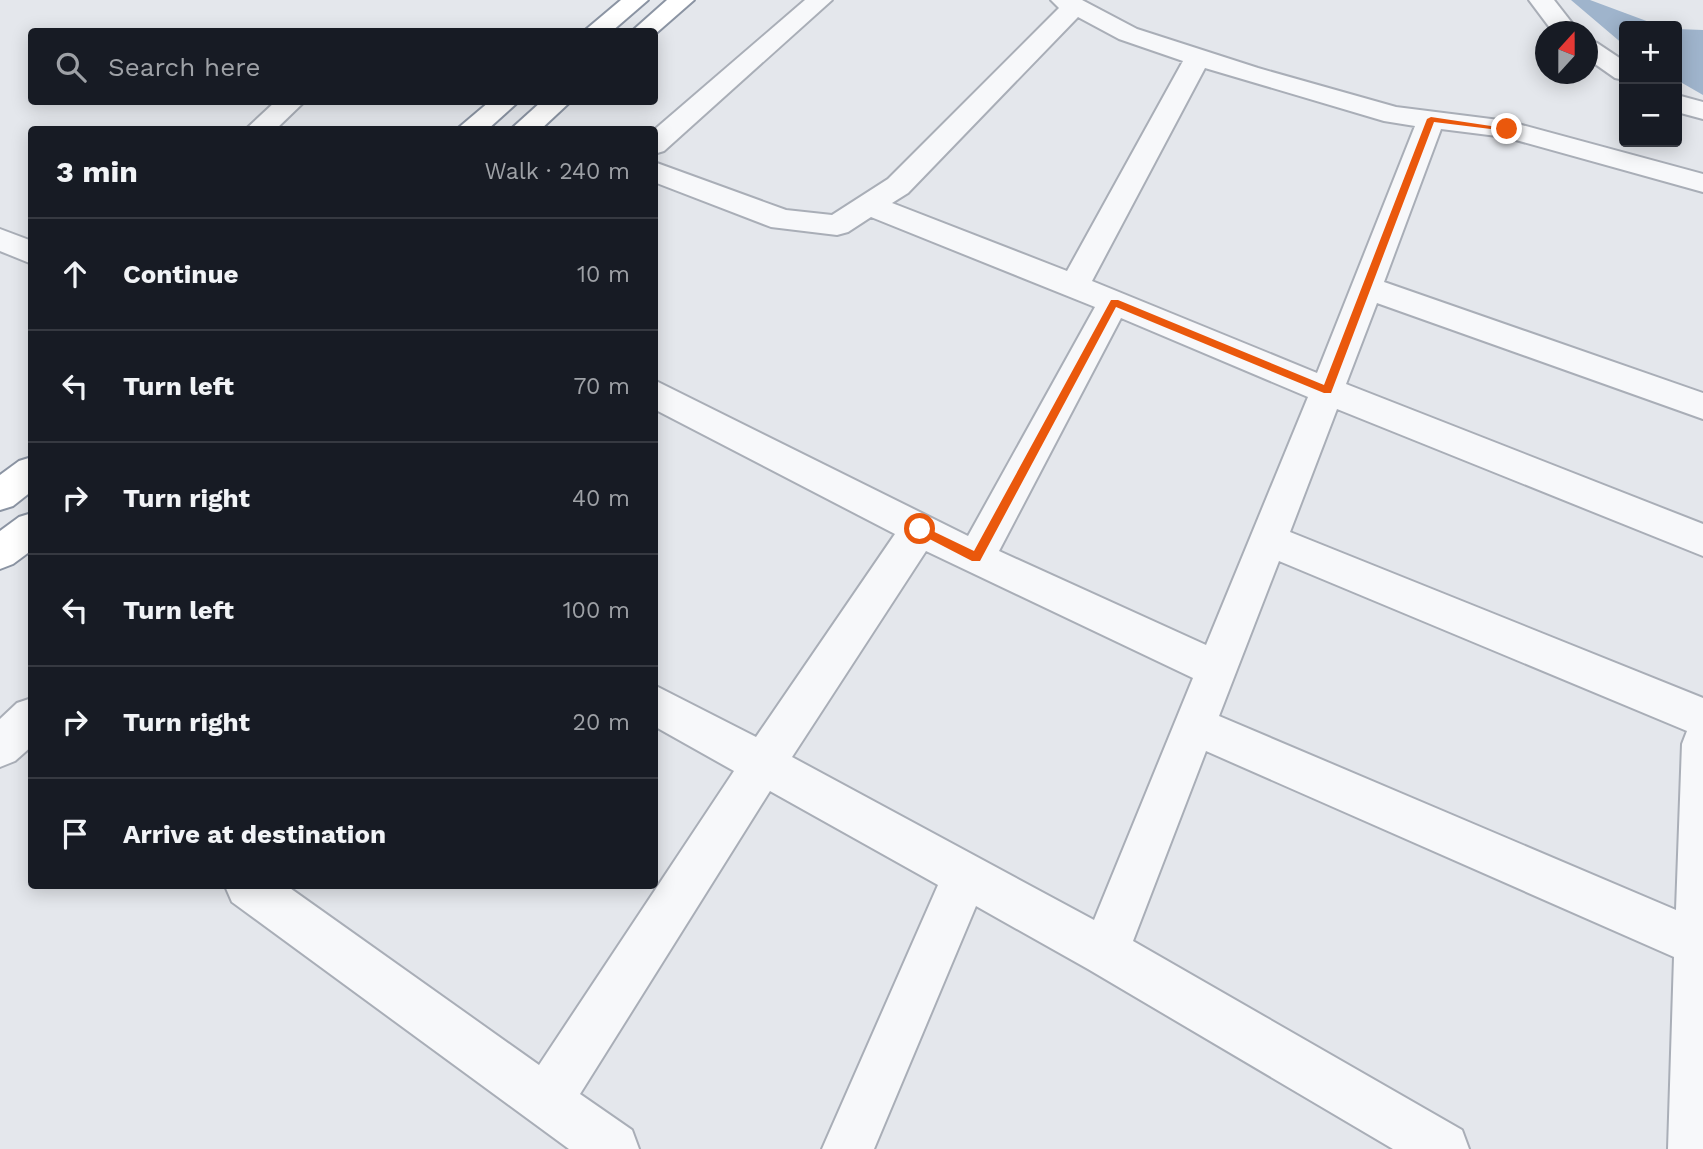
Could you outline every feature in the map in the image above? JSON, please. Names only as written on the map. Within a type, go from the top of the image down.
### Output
[{"type":"highway","points":[[600,28],[636,0]]},
{"type":"highway","points":[[648,28],[682,0]]},
{"type":"highway","points":[[474,126],[501,105]]},
{"type":"highway","points":[[528,126],[553,105]]},
{"type":"highway","points":[[0,495],[28,474]]},
{"type":"highway","points":[[0,553],[28,531]]},
{"type":"street","points":[[658,142],[820,0]]},
{"type":"street","points":[[1541,0],[1558,21]]},
{"type":"street","points":[[658,173],[782,220],[837,225],[898,186],[1069,3],[1128,34],[1394,115],[1507,129],[1703,183]]},
{"type":"street","points":[[1598,55],[1619,69]]},
{"type":"street","points":[[1074,286],[1198,57]]},
{"type":"street","points":[[263,126],[288,105]]},
{"type":"street","points":[[1682,105],[1703,111]]},
{"type":"street","points":[[1105,951],[1269,540],[1431,119]]},
{"type":"street","points":[[868,205],[1703,540]]},
{"type":"street","points":[[0,239],[28,252]]},
{"type":"street","points":[[1367,288],[1703,406]]},
{"type":"street","points":[[976,558],[1114,302]]},
{"type":"street","points":[[658,395],[976,558],[1217,670]]},
{"type":"street","points":[[545,1100],[763,764],[920,529]]},
{"type":"street","points":[[1269,540],[1703,718]]},
{"type":"street","points":[[658,706],[1105,951],[1443,1149]]},
{"type":"street","points":[[1195,726],[1698,943]]},
{"type":"street","points":[[1694,1149],[1700,995],[1698,943],[1703,744]]},
{"type":"street","points":[[848,1149],[966,874]]},
{"type":"street","points":[[252,889],[612,1149]]},
{"type":"water","points":[[1571,0],[1590,0],[1647,21],[1619,21],[1619,41]]},
{"type":"water","points":[[1682,29],[1703,30],[1703,95],[1682,83]]},
{"type":"route","points":[[920,529],[976,558],[1114,302],[1327,391],[1431,119],[1507,129]]}]
